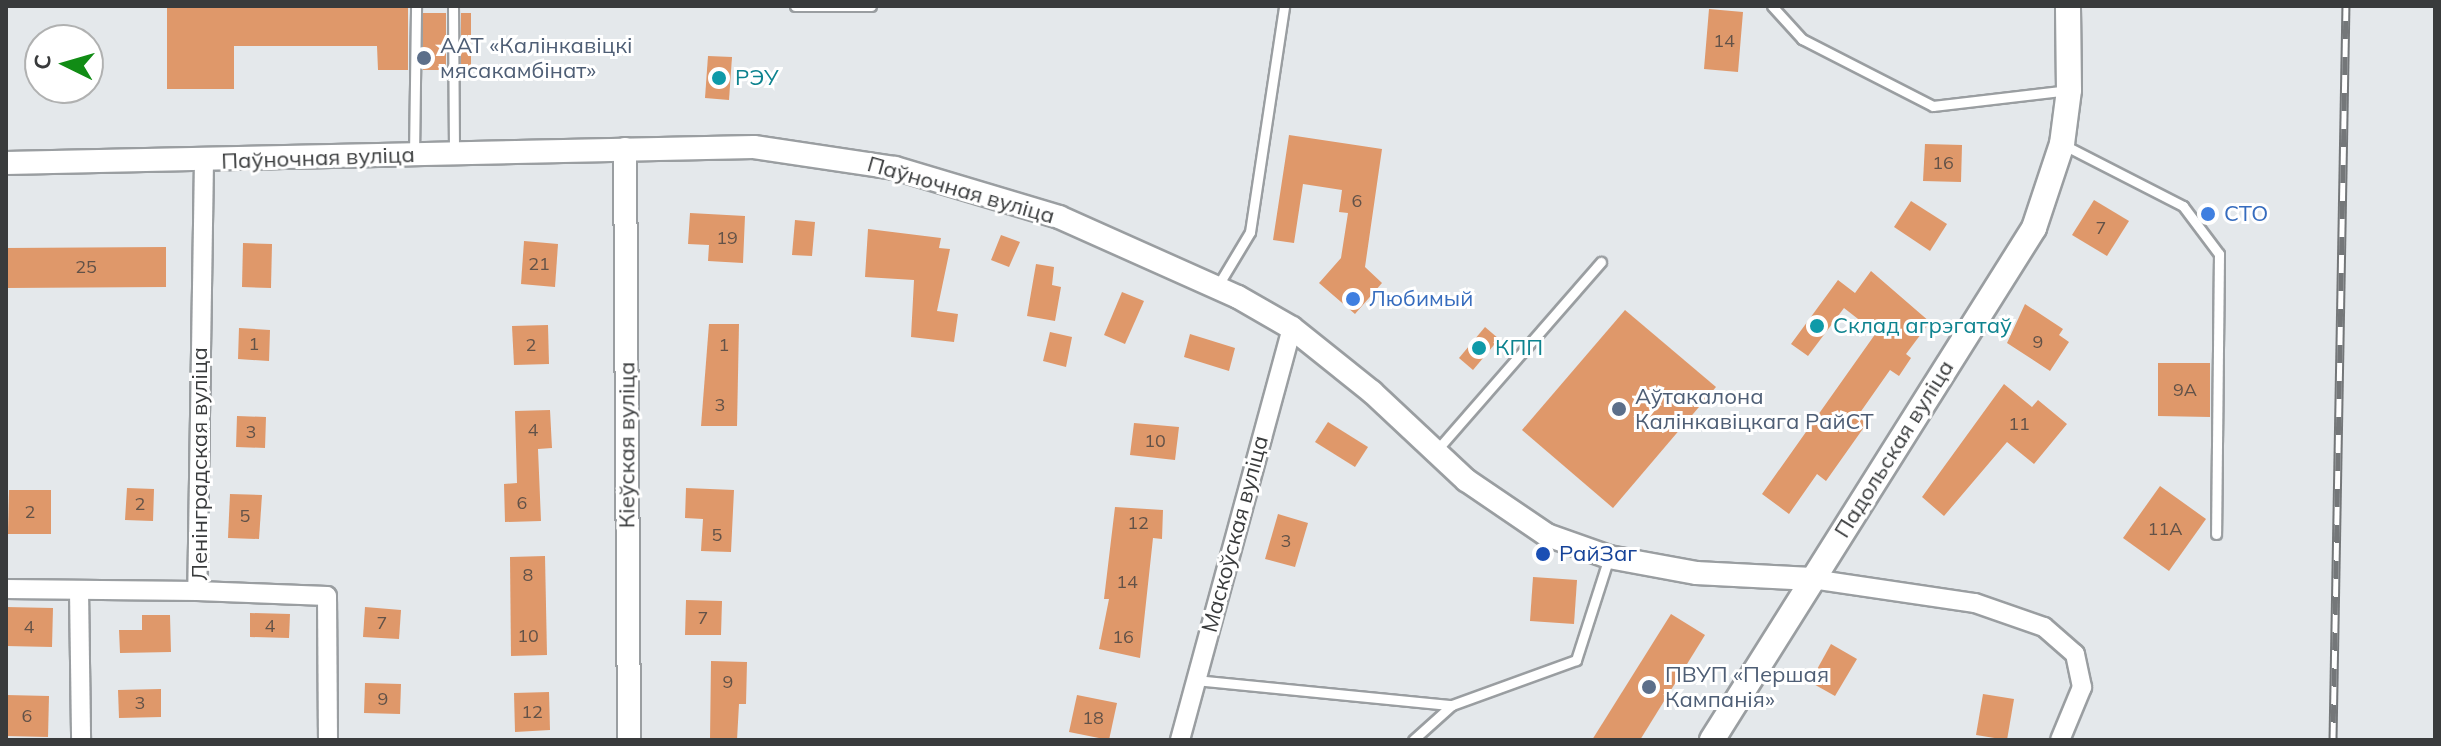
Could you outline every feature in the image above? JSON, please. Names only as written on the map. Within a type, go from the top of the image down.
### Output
[{"type":"main road","name":"Падольская вуліца","points":[[1712,740],[2034,228],[2062,144],[2069,90],[2068,6]]},
{"type":"street","name":"Паўночная вуліца","points":[[6,163],[754,147],[895,168],[1059,217],[1217,287],[1292,328],[1466,480],[1547,535],[1609,557],[1696,573],[1812,579]]},
{"type":"street","name":"Кіеўская вуліца","points":[[625,149],[629,740]]},
{"type":"street","name":"Ленінградская вуліца","points":[[204,161],[197,591],[327,596],[328,740]]},
{"type":"street","name":"Маскоўская вуліца","points":[[1180,740],[1292,328]]},
{"type":"street","points":[[1812,579],[1975,603],[2044,627],[2075,654],[2082,687],[2060,740]]},
{"type":"street","points":[[6,589],[197,591]]},
{"type":"street","points":[[79,590],[81,740]]},
{"type":"lane","points":[[414,155],[416,6]]},
{"type":"lane","points":[[453,6],[454,154]]},
{"type":"lane","points":[[795,6],[871,6]]},
{"type":"lane","points":[[1217,287],[1250,232],[1284,6]]},
{"type":"lane","points":[[1772,6],[1802,39],[1933,106],[2069,90]]},
{"type":"lane","points":[[2062,144],[2183,206],[2219,254],[2216,534]]},
{"type":"lane","points":[[1436,451],[1601,262]]},
{"type":"lane","points":[[1413,740],[1452,705],[1576,660],[1609,557]]},
{"type":"lane","points":[[1195,680],[1452,705]]},
{"type":"building","name":"ААТ «Калінкавіцкі мясакамбінат»","points":[[167,6],[408,6],[408,70],[378,70],[377,46],[234,46],[234,89],[167,89]]},
{"type":"building","points":[[1709,9],[1743,12],[1738,72],[1704,69]]},
{"type":"building","points":[[423,13],[446,13],[446,70],[423,70]]},
{"type":"building","points":[[461,13],[471,13],[471,70],[461,70]]},
{"type":"building","name":"РЭУ","points":[[708,56],[732,57],[729,100],[705,98]]},
{"type":"building","points":[[1289,135],[1382,149],[1365,267],[1382,283],[1355,314],[1319,283],[1341,258],[1348,213],[1339,212],[1342,190],[1303,184],[1294,243],[1273,240]]},
{"type":"building","points":[[1925,144],[1962,145],[1961,182],[1923,181]]},
{"type":"building","points":[[2094,200],[2129,221],[2107,256],[2072,235]]},
{"type":"building","points":[[1911,201],[1947,224],[1930,251],[1894,227]]},
{"type":"building","points":[[690,213],[745,216],[743,263],[708,261],[709,245],[688,244]]},
{"type":"building","points":[[795,220],[815,222],[812,256],[792,255]]},
{"type":"building","points":[[868,229],[941,238],[939,248],[950,249],[937,311],[958,314],[954,342],[911,337],[914,280],[865,277]]},
{"type":"building","points":[[1001,235],[1020,242],[1009,267],[991,260]]},
{"type":"building","points":[[524,241],[558,244],[555,287],[521,284]]},
{"type":"building","points":[[243,243],[272,244],[271,288],[242,287]]},
{"type":"building","points":[[166,247],[166,287],[6,288],[6,248]]},
{"type":"building","points":[[1036,264],[1054,267],[1052,285],[1061,287],[1055,321],[1027,316]]},
{"type":"building","points":[[1871,271],[1930,322],[1906,354],[1911,358],[1899,376],[1890,370],[1857,417],[1867,423],[1826,481],[1817,474],[1789,514],[1762,494],[1876,333],[1844,308],[1808,356],[1791,344],[1838,280],[1855,293]]},
{"type":"building","points":[[1122,292],[1144,301],[1125,344],[1104,335]]},
{"type":"building","points":[[2025,304],[2063,329],[2059,335],[2069,342],[2050,371],[2007,343]]},
{"type":"building","name":"Аўтакалона Калінкавіцкага РайСТ","points":[[1625,310],[1716,387],[1613,508],[1522,430]]},
{"type":"building","points":[[709,324],[739,324],[737,426],[701,426]]},
{"type":"building","points":[[548,325],[549,364],[514,365],[512,326]]},
{"type":"building","name":"КПП","points":[[1485,327],[1499,339],[1473,370],[1459,358]]},
{"type":"building","points":[[239,328],[270,330],[269,361],[238,359]]},
{"type":"building","points":[[1050,332],[1072,337],[1066,367],[1043,361]]},
{"type":"building","points":[[1190,334],[1235,348],[1229,371],[1184,357]]},
{"type":"building","points":[[2158,363],[2210,363],[2210,417],[2158,416]]},
{"type":"building","points":[[2004,384],[2032,407],[2038,400],[2067,424],[2034,464],[2007,442],[1944,516],[1922,497]]},
{"type":"building","points":[[550,410],[552,448],[538,449],[541,521],[505,522],[504,484],[517,483],[515,411]]},
{"type":"building","points":[[237,416],[266,417],[265,448],[236,447]]},
{"type":"building","points":[[1328,422],[1368,447],[1355,467],[1315,442]]},
{"type":"building","points":[[1134,423],[1179,427],[1175,460],[1130,455]]},
{"type":"building","points":[[2160,486],[2206,519],[2169,571],[2123,538]]},
{"type":"building","points":[[127,488],[154,489],[153,521],[125,520]]},
{"type":"building","points":[[686,488],[734,490],[731,552],[701,551],[703,519],[685,518]]},
{"type":"building","points":[[9,490],[51,490],[51,534],[8,534]]},
{"type":"building","points":[[230,494],[262,495],[259,539],[228,538]]},
{"type":"building","points":[[1115,507],[1163,510],[1162,539],[1153,538],[1140,658],[1099,649],[1109,599],[1104,599]]},
{"type":"building","points":[[1278,514],[1308,523],[1295,567],[1265,559]]},
{"type":"building","points":[[545,556],[547,655],[511,656],[510,557]]},
{"type":"building","points":[[1533,577],[1577,580],[1574,624],[1530,621]]},
{"type":"building","points":[[686,600],[722,601],[721,635],[685,635]]},
{"type":"building","points":[[6,607],[53,608],[52,647],[6,646]]},
{"type":"building","points":[[365,607],[401,610],[399,639],[363,637]]},
{"type":"building","points":[[250,613],[290,614],[289,638],[250,637]]},
{"type":"building","name":"ПВУП «Першая Кампанія»","points":[[1671,614],[1705,635],[1640,740],[1592,740]]},
{"type":"building","points":[[142,615],[170,615],[171,652],[120,653],[119,630],[142,630]]},
{"type":"building","points":[[1831,644],[1857,659],[1835,696],[1810,682]]},
{"type":"building","points":[[711,661],[747,662],[746,704],[739,704],[737,740],[710,740]]},
{"type":"building","points":[[365,683],[401,684],[400,714],[364,713]]},
{"type":"building","points":[[161,689],[161,717],[119,718],[118,690]]},
{"type":"building","points":[[549,692],[550,730],[515,732],[514,693]]},
{"type":"building","points":[[1983,694],[2014,699],[2007,740],[1976,735]]},
{"type":"building","points":[[6,695],[49,696],[48,737],[6,736]]},
{"type":"building","points":[[1077,695],[1117,703],[1109,740],[1069,732]]},
{"type":"railway","points":[[2333,740],[2346,6]]},
{"type":"place","name":"ААТ «Калінкавіцкі мясакамбінат»","points":[[424,58]]},
{"type":"place","name":"РЭУ","points":[[719,78]]},
{"type":"place","name":"СТО","points":[[2208,214]]},
{"type":"place","name":"Любимый","points":[[1353,299]]},
{"type":"place","name":"Склад агрэгатаў","points":[[1817,326]]},
{"type":"place","name":"КПП","points":[[1479,348]]},
{"type":"place","name":"Аўтакалона Калінкавіцкага РайСТ","points":[[1619,409]]},
{"type":"place","name":"РайЗаг","points":[[1543,554]]},
{"type":"place","name":"ПВУП «Першая Кампанія»","points":[[1649,687]]}]
